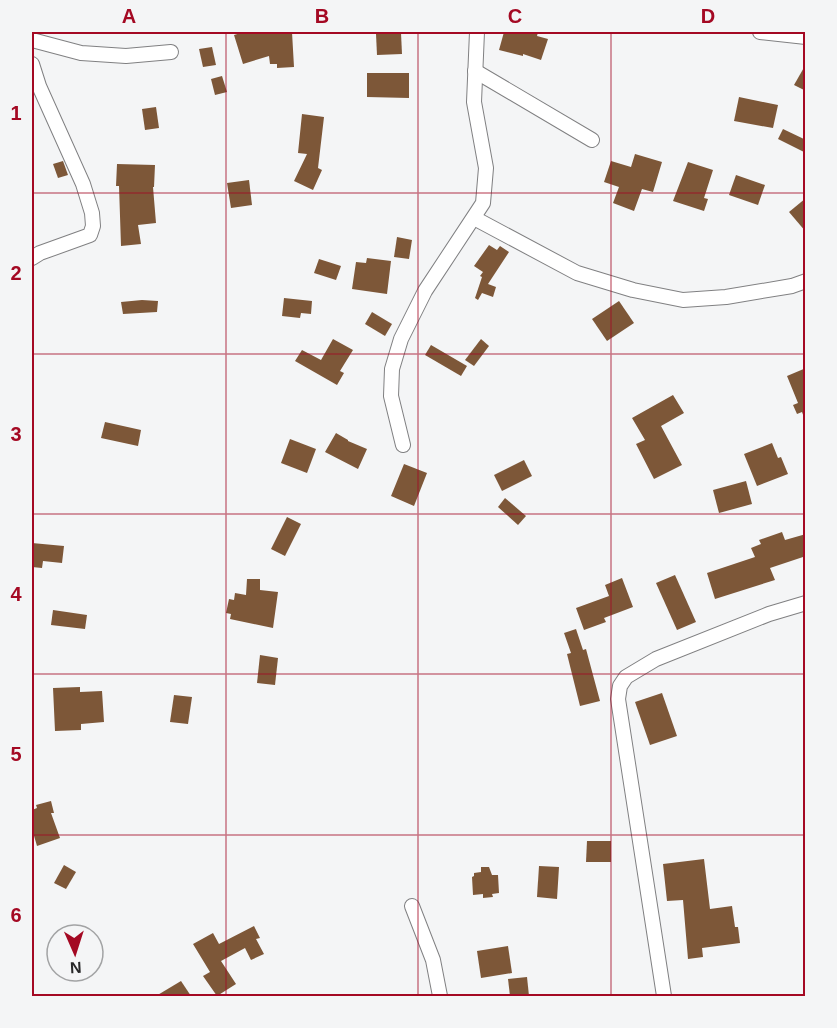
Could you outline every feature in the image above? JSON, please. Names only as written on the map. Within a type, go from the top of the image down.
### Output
[{"type":"street","points":[[404,445],[390,396],[392,369],[401,339],[425,291],[483,203],[486,168],[474,102],[477,32]]},
{"type":"street","points":[[760,32],[806,37]]},
{"type":"street","points":[[32,40],[81,53],[126,56],[171,52]]},
{"type":"street","points":[[32,64],[39,86],[83,184],[92,213],[93,226],[90,235],[39,253],[32,258]]},
{"type":"street","points":[[475,71],[592,140]]},
{"type":"street","points":[[474,218],[577,273],[633,290],[683,300],[726,297],[792,286],[806,281]]},
{"type":"street","points":[[664,996],[618,699],[620,686],[626,677],[656,658],[768,614],[806,603]]},
{"type":"street","points":[[412,906],[433,960],[440,996]]},
{"type":"building","points":[[244,32],[292,32],[294,67],[277,68],[277,64],[270,64],[269,56],[243,64],[234,35]]},
{"type":"building","points":[[504,32],[538,32],[537,36],[548,39],[541,60],[499,50]]},
{"type":"building","points":[[401,33],[402,54],[377,55],[376,34]]},
{"type":"building","points":[[212,47],[216,65],[203,67],[199,49]]},
{"type":"building","points":[[806,64],[806,91],[794,85]]},
{"type":"building","points":[[367,73],[409,73],[409,98],[367,97]]},
{"type":"building","points":[[222,76],[227,92],[215,95],[211,79]]},
{"type":"building","points":[[739,97],[778,105],[773,128],[734,121]]},
{"type":"building","points":[[156,107],[159,128],[145,130],[142,109]]},
{"type":"building","points":[[302,114],[324,117],[318,168],[322,170],[313,190],[294,181],[307,154],[298,153]]},
{"type":"building","points":[[783,129],[806,140],[806,153],[778,139]]},
{"type":"building","points":[[635,154],[662,162],[653,192],[642,189],[634,211],[613,203],[619,187],[604,182],[611,161],[631,167]]},
{"type":"building","points":[[63,161],[68,175],[58,178],[53,164]]},
{"type":"building","points":[[688,162],[713,170],[704,198],[708,199],[704,211],[673,201]]},
{"type":"building","points":[[117,164],[155,165],[153,187],[156,223],[138,225],[141,244],[121,246],[119,186],[116,186]]},
{"type":"building","points":[[736,175],[765,185],[758,205],[729,195]]},
{"type":"building","points":[[249,180],[252,205],[231,208],[227,183]]},
{"type":"building","points":[[806,198],[806,232],[789,212]]},
{"type":"building","points":[[397,237],[412,240],[409,259],[394,257]]},
{"type":"building","points":[[489,245],[497,250],[500,246],[509,252],[488,284],[496,287],[493,297],[482,293],[478,300],[475,298],[483,272],[474,266]]},
{"type":"building","points":[[367,258],[391,261],[387,294],[352,289],[356,262],[366,263]]},
{"type":"building","points":[[319,259],[341,266],[336,280],[314,273]]},
{"type":"building","points":[[284,298],[312,301],[311,314],[301,313],[300,318],[282,316]]},
{"type":"building","points":[[158,301],[157,312],[123,314],[121,302]]},
{"type":"building","points":[[619,301],[634,323],[607,341],[592,319]]},
{"type":"building","points":[[372,312],[392,324],[385,336],[365,324]]},
{"type":"building","points":[[333,339],[353,350],[340,371],[344,373],[337,385],[295,361],[302,350],[321,360]]},
{"type":"building","points":[[481,339],[489,346],[474,366],[465,360]]},
{"type":"building","points":[[431,345],[467,366],[461,376],[425,355]]},
{"type":"building","points":[[806,368],[805,420],[802,412],[797,414],[793,405],[798,403],[787,376]]},
{"type":"building","points":[[673,395],[684,413],[661,426],[682,465],[654,479],[636,444],[645,440],[632,418]]},
{"type":"building","points":[[105,422],[141,430],[138,446],[101,438]]},
{"type":"building","points":[[336,433],[367,449],[358,469],[325,452]]},
{"type":"building","points":[[290,439],[316,449],[307,473],[281,463]]},
{"type":"building","points":[[772,443],[788,474],[757,486],[744,454]]},
{"type":"building","points":[[524,460],[532,476],[502,491],[494,475]]},
{"type":"building","points":[[404,464],[427,473],[414,506],[391,496]]},
{"type":"building","points":[[746,481],[752,504],[719,513],[713,490]]},
{"type":"building","points":[[505,498],[526,516],[518,525],[498,507]]},
{"type":"building","points":[[287,517],[301,524],[285,556],[271,549]]},
{"type":"building","points":[[782,532],[785,540],[806,534],[806,556],[770,568],[775,580],[715,599],[707,573],[755,557],[751,548],[761,544],[759,540]]},
{"type":"building","points":[[32,543],[64,546],[62,563],[43,561],[42,568],[32,567]]},
{"type":"building","points":[[675,575],[696,622],[677,630],[656,583]]},
{"type":"building","points":[[622,578],[633,607],[604,618],[606,622],[584,630],[576,608],[609,596],[605,585]]},
{"type":"building","points":[[247,579],[260,579],[260,590],[278,592],[273,628],[230,619],[231,614],[226,613],[229,599],[234,600],[235,593],[246,595]]},
{"type":"building","points":[[53,610],[87,615],[85,629],[51,625]]},
{"type":"building","points":[[576,629],[583,650],[586,649],[600,701],[580,706],[567,654],[571,653],[564,633]]},
{"type":"building","points":[[260,655],[278,658],[275,685],[257,683]]},
{"type":"building","points":[[80,687],[80,692],[102,691],[104,722],[81,724],[81,730],[55,731],[53,688]]},
{"type":"building","points":[[662,693],[677,736],[650,745],[635,702]]},
{"type":"building","points":[[174,695],[192,697],[188,724],[170,722]]},
{"type":"building","points":[[51,801],[54,813],[51,813],[60,838],[37,846],[32,829],[32,810],[37,808],[36,805]]},
{"type":"building","points":[[587,841],[611,841],[611,862],[586,862]]},
{"type":"building","points":[[704,859],[710,909],[732,906],[740,943],[702,948],[703,957],[688,959],[683,900],[667,901],[663,864]]},
{"type":"building","points":[[64,865],[76,872],[66,889],[54,883]]},
{"type":"building","points":[[539,866],[559,867],[557,899],[537,897]]},
{"type":"building","points":[[481,867],[489,867],[492,875],[498,875],[499,893],[492,894],[493,897],[483,898],[483,894],[473,895],[472,877],[474,873],[481,872]]},
{"type":"building","points":[[254,926],[260,938],[256,939],[264,954],[251,960],[245,948],[221,961],[236,984],[217,996],[203,976],[210,972],[193,944],[213,933],[219,944]]},
{"type":"building","points":[[508,946],[512,973],[481,978],[477,951]]},
{"type":"building","points":[[527,977],[529,996],[510,996],[508,979]]},
{"type":"building","points":[[181,981],[191,996],[156,996]]}]
